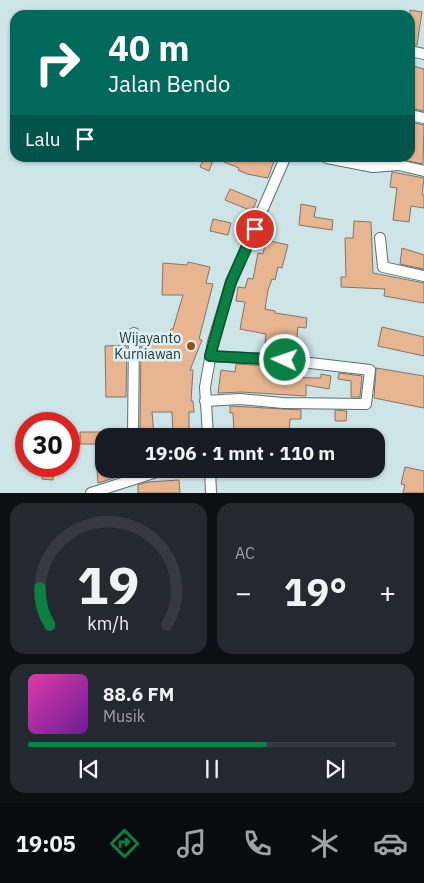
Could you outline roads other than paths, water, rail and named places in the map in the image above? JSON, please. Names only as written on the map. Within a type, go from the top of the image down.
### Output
[{"type":"street","points":[[207,428],[205,386],[210,356],[231,282],[284,162]]},
{"type":"street","points":[[347,162],[373,167],[398,165],[424,171]]},
{"type":"street","points":[[380,238],[383,266],[424,276]]},
{"type":"street","points":[[133,428],[134,333]]},
{"type":"street","points":[[205,402],[240,399],[283,403],[366,404],[370,370],[285,360],[210,356]]},
{"type":"street","points":[[94,493],[126,478]]},
{"type":"street","points":[[210,478],[211,493]]},
{"type":"place","name":"Wijayanto Kurniawan","points":[[191,346]]}]
